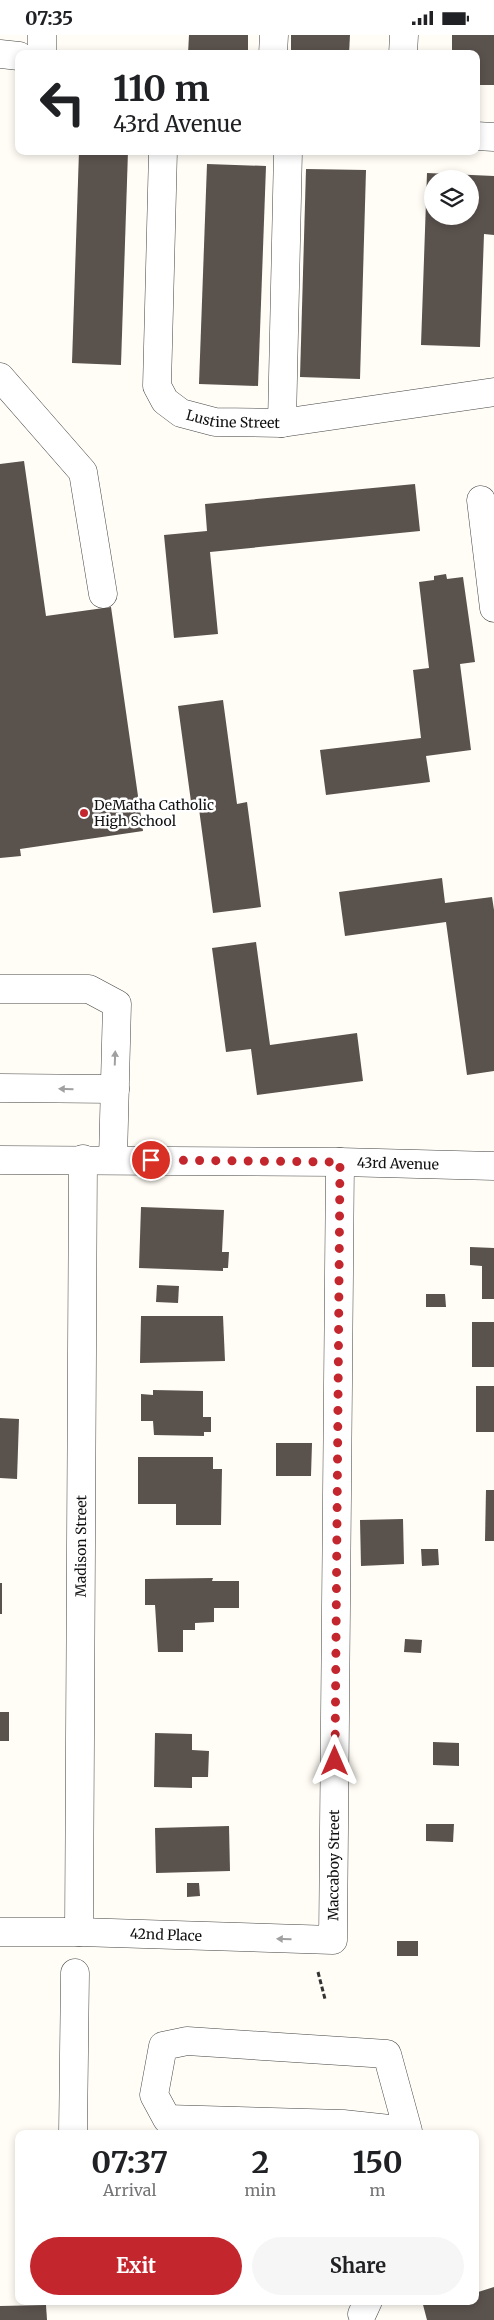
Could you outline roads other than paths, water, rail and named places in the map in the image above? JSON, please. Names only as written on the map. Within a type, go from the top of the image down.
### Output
[{"type":"street","points":[[42,35],[42,50]]},
{"type":"street","points":[[273,50],[274,35]]},
{"type":"street","points":[[403,50],[404,35]]},
{"type":"street","points":[[0,54],[15,56]]},
{"type":"street","points":[[480,136],[494,137]]},
{"type":"street","name":"Lustine Street","points":[[163,155],[157,386],[165,401],[181,413],[215,423],[282,423],[494,392]]},
{"type":"street","points":[[282,423],[288,155]]},
{"type":"street","points":[[0,377],[83,472],[102,593]]},
{"type":"street","points":[[481,500],[494,608]]},
{"type":"street","points":[[0,989],[89,989],[117,1004],[113,1159]]},
{"type":"street","points":[[0,1088],[115,1089]]},
{"type":"street","name":"43rd Avenue","points":[[0,1159],[340,1162],[494,1166]]},
{"type":"street","name":"Madison Street","points":[[79,1932],[83,1159]]},
{"type":"street","name":"Maccaboy Street","points":[[333,1940],[340,1162]]},
{"type":"street","name":"42nd Place","points":[[0,1932],[79,1932],[333,1940]]},
{"type":"street","points":[[73,2130],[75,1973]]},
{"type":"street","points":[[389,2130],[342,2125],[167,2119],[154,2095],[163,2046],[187,2041],[387,2054],[407,2130]]},
{"type":"place","name":"DeMatha Catholic High School","points":[[84,813]]}]
